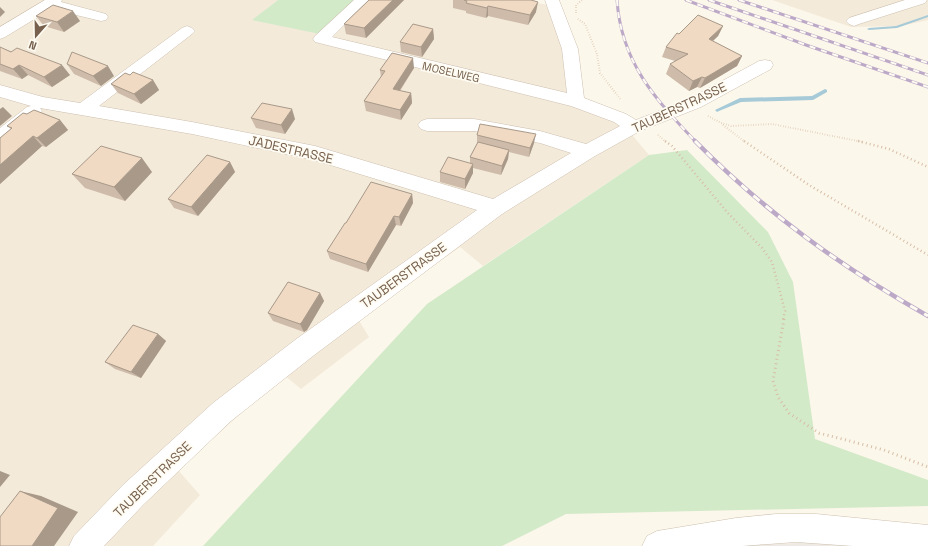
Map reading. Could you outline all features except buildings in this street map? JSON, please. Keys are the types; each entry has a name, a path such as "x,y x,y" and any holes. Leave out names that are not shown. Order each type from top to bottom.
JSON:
{"street":[{"name":"MOSELWEG","path":"362,0 321,39 576,102 639,125"},
{"path":"854,21 920,0"},
{"path":"548,1 570,49 576,102"},
{"path":"0,34 52,2 101,17"},
{"path":"83,110 187,30"},
{"name":"TAUBERSTRASSE","path":"84,546 133,495 222,412 304,348 495,208 588,151 639,125 689,105 765,65"},
{"name":"JADESTRASSE","path":"0,91 43,103 192,128 315,153 495,208"},
{"path":"0,138 43,103"},
{"path":"427,125 474,125 540,137 588,151"},
{"path":"657,546 712,535 763,530 815,528 928,540"}],"path":[{"path":"582,0 576,5 576,18 585,24 597,54 600,73 606,82 639,125 672,146 727,212 762,248 772,262 785,311 773,381 778,397 789,412 819,433 884,450 928,467"},
{"path":"689,105 721,123 766,157 809,185 928,255"},
{"path":"721,123 731,126 772,124 865,142 889,149 928,167"}],"shaded area":[{"path":"0,0 278,0 253,20 368,0 523,0 548,5 566,48 570,94 624,125 649,155 483,266 460,247 358,319 369,337 301,389 284,375 178,470 200,495 153,546 0,546"},
{"path":"772,0 928,0 928,20 901,26 851,27"},
{"path":"916,538 928,541 928,546 723,546"}],"green space":[{"path":"278,0 357,0 320,34 252,20"},
{"path":"687,150 768,232 793,282 815,439 928,480 928,506 566,514 502,546 203,546 427,304 649,155"}],"waterway":[{"path":"869,29 897,27 928,16"},
{"path":"717,110 740,100 813,98 825,91"}],"railway":[{"path":"617,0 625,42 633,61 654,95 696,142"},
{"path":"686,0 806,45 928,87"},
{"path":"709,0 928,75"},
{"path":"739,0 928,63"},
{"path":"696,142 749,192 805,237 864,278 928,316"}]}
